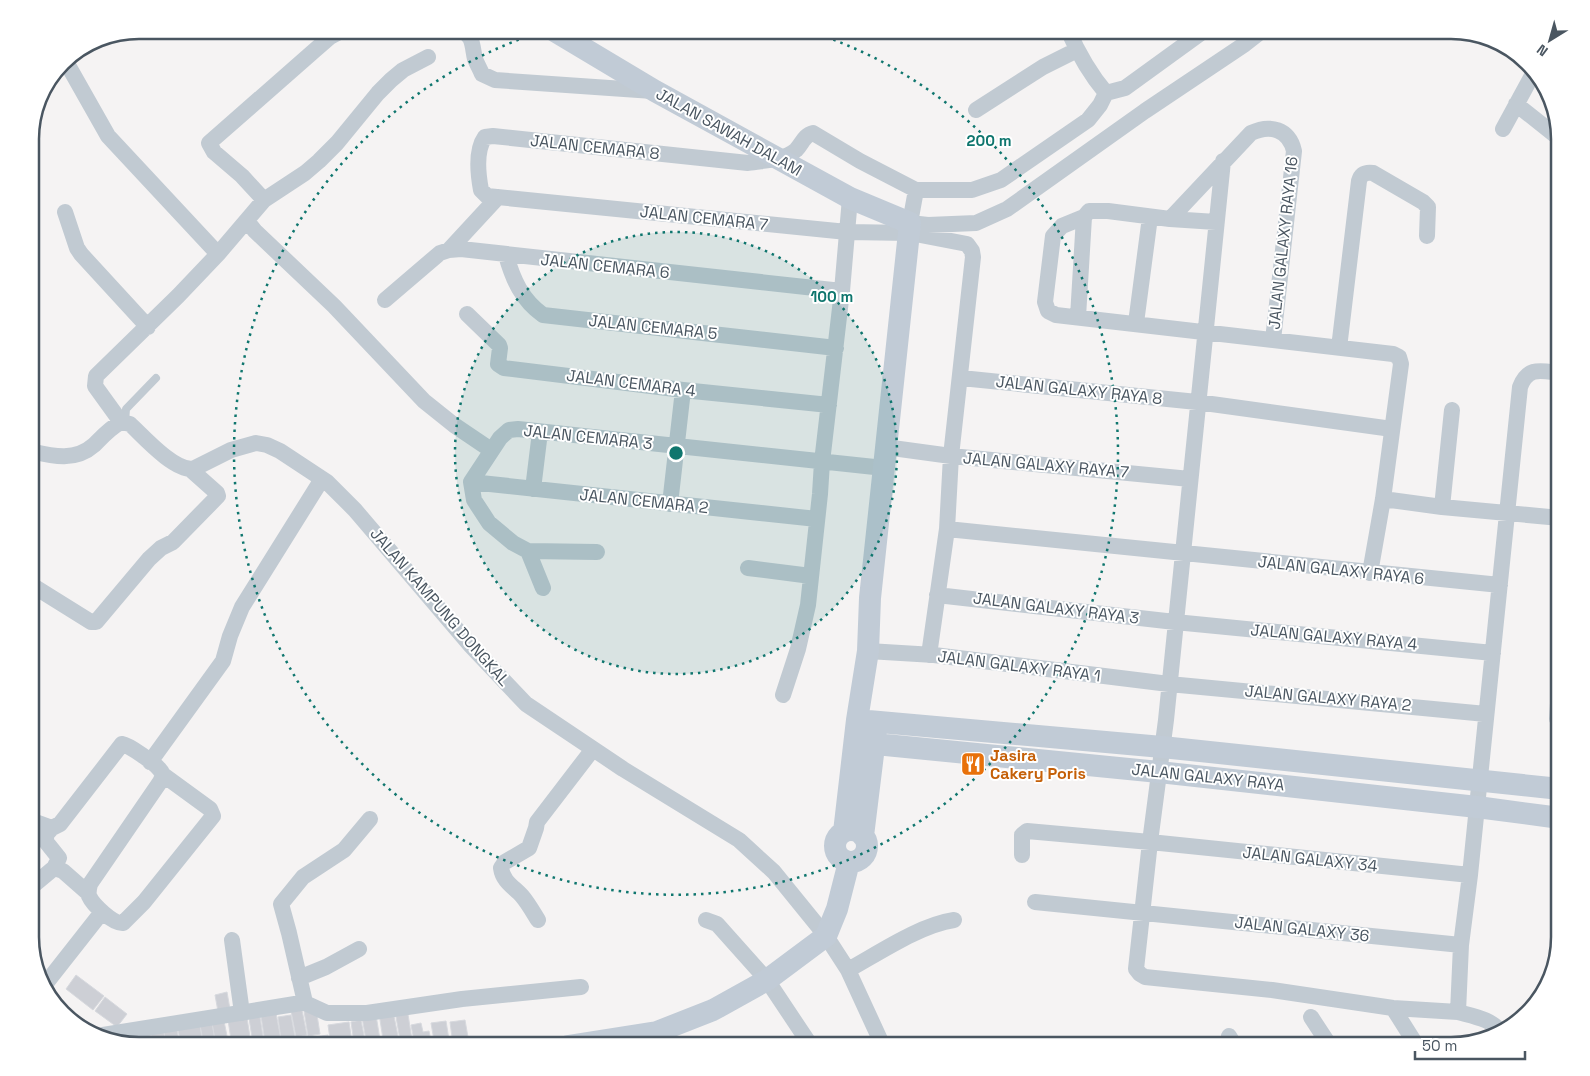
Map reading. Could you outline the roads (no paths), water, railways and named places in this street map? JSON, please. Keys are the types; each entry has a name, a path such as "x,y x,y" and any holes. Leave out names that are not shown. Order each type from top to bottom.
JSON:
{"street":[{"path":"264,200 242,176 214,152 209,143 328,39"},
{"path":"471,39 476,60 482,74 495,80 655,91"},
{"name":"JALAN SAWAH DALAM","path":"574,39 655,91 787,155 850,198 912,213"},
{"path":"1072,39 1093,77 1106,93"},
{"path":"912,213 1001,180 1088,120 1100,105 1106,93 1124,88 1192,39"},
{"path":"787,155 807,134 816,134 860,162 912,213 928,225 976,223 1007,209 1250,39"},
{"path":"976,110 1043,67 1077,50"},
{"path":"39,590 91,622 96,622 149,558 173,542 218,496 190,469 176,464 130,424 123,422 95,386 96,376 148,327 218,254 264,200 304,174 319,161 337,143 390,80 403,70 428,57"},
{"path":"69,67 108,136 218,254"},
{"path":"1503,129 1531,78"},
{"path":"1516,104 1550,131"},
{"name":"JALAN GALAXY RAYA 16","path":"1223,161 1251,133 1257,130 1273,129 1281,131 1292,142 1294,150 1272,340"},
{"name":"JALAN CEMARA 8","path":"498,197 487,196 481,190 479,151 484,138 488,136 748,163 787,155"},
{"path":"1170,219 1223,161"},
{"path":"1223,161 1176,622 1136,969 1145,977 1272,990 1392,1008 1458,1012 1489,1021 1496,1027"},
{"path":"1339,348 1358,181 1362,175 1372,172 1423,202 1428,207 1427,236"},
{"path":"385,300 440,253 449,250 498,197"},
{"name":"JALAN CEMARA 7","path":"498,197 847,232 912,213"},
{"path":"783,695 798,649 808,605 842,291 850,198"},
{"path":"1216,222 1150,217 1097,210 1089,211 1084,217 1062,226 1053,236 1045,302 1048,311 1056,315 1078,318 1392,354 1399,357 1400,364 1392,429 1370,573"},
{"path":"65,212 81,254 148,327"},
{"path":"912,213 967,244 972,251 973,257 951,456 946,530 929,655"},
{"path":"644,1037 713,1010 767,980 826,936 837,909 849,862 842,859 836,852 836,844 839,837 854,834 866,732 863,690 868,651 870,598 891,454 912,213"},
{"path":"1078,318 1084,217"},
{"path":"1136,324 1150,217"},
{"path":"247,221 255,231 334,306 424,401 454,425 491,450"},
{"name":"JALAN CEMARA 6","path":"449,250 480,251 842,291"},
{"name":"JALAN CEMARA 5","path":"506,255 520,292 528,303 543,315 836,348"},
{"name":"JALAN CEMARA 4","path":"467,314 499,345 498,364 504,368 683,390 829,405"},
{"path":"1458,1012 1461,945 1480,782 1520,387 1523,379 1533,371 1551,372"},
{"name":"JALAN GALAXY RAYA 8","path":"961,378 1197,402 1392,429"},
{"path":"670,504 683,390"},
{"path":"1442,506 1452,410"},
{"path":"39,452 67,457 78,456 91,448 110,429 123,422"},
{"name":"JALAN CEMARA 3","path":"470,482 500,438 509,430 518,429 822,462 891,454"},
{"path":"533,489 540,432"},
{"name":"JALAN KAMPUNG DONGKAL","path":"190,469 231,450 256,443 267,445 280,451 322,479 356,510 471,646 526,704 593,749 739,840 774,872 826,936 848,970 878,1037"},
{"name":"JALAN GALAXY RAYA 7","path":"891,454 951,456 1190,479"},
{"path":"150,762 223,661 230,636 242,607 322,479"},
{"path":"470,482 474,500 489,523 513,543 528,552 597,552"},
{"name":"JALAN CEMARA 2","path":"470,482 817,519"},
{"path":"1382,499 1551,517"},
{"name":"JALAN GALAXY RAYA 6","path":"946,530 1500,585"},
{"path":"528,552 543,588"},
{"path":"748,568 811,576"},
{"name":"JALAN GALAXY RAYA 3","path":"937,594 1176,622"},
{"name":"JALAN GALAXY RAYA 4","path":"1176,622 1493,652"},
{"name":"JALAN GALAXY RAYA 1","path":"868,651 929,655 1169,684"},
{"name":"JALAN GALAXY RAYA 2","path":"1169,684 1486,714"},
{"name":"JALAN GALAXY RAYA","path":"866,732 1162,747 1551,788"},
{"name":"JALAN GALAXY RAYA","path":"866,732 1159,772 1551,817"},
{"path":"39,880 54,868 59,858 46,843 45,836 71,812 120,746 124,744 128,745 161,770 162,774 210,809 213,816 132,916 120,924 102,912 88,893 63,871 54,868"},
{"path":"538,920 523,897 508,883 502,874 501,868 505,862 529,848 536,828 536,822 593,749"},
{"path":"88,893 90,884 160,782 162,774"},
{"path":"303,1002 304,998 281,904 302,877 344,850 370,819"},
{"path":"39,823 52,828"},
{"name":"JALAN GALAXY 34","path":"1022,855 1022,835 1027,831 1470,875"},
{"name":"JALAN GALAXY 36","path":"1035,902 1461,945"},
{"path":"48,980 102,912"},
{"path":"706,920 718,924 767,980 805,1037"},
{"path":"848,970 923,930 945,921 954,920"},
{"path":"232,940 242,1013"},
{"path":"299,978 326,967 358,949"},
{"path":"140,1037 242,1013 303,1002 327,1013 367,1013 462,998 581,987"},
{"path":"1392,1008 1411,1037"},
{"path":"1311,1017 1324,1037"}],"lane":[{"path":"123,422 126,409 156,378"}],"place":[{"name":"Jasira Cakery Poris","path":"973,764"}]}
